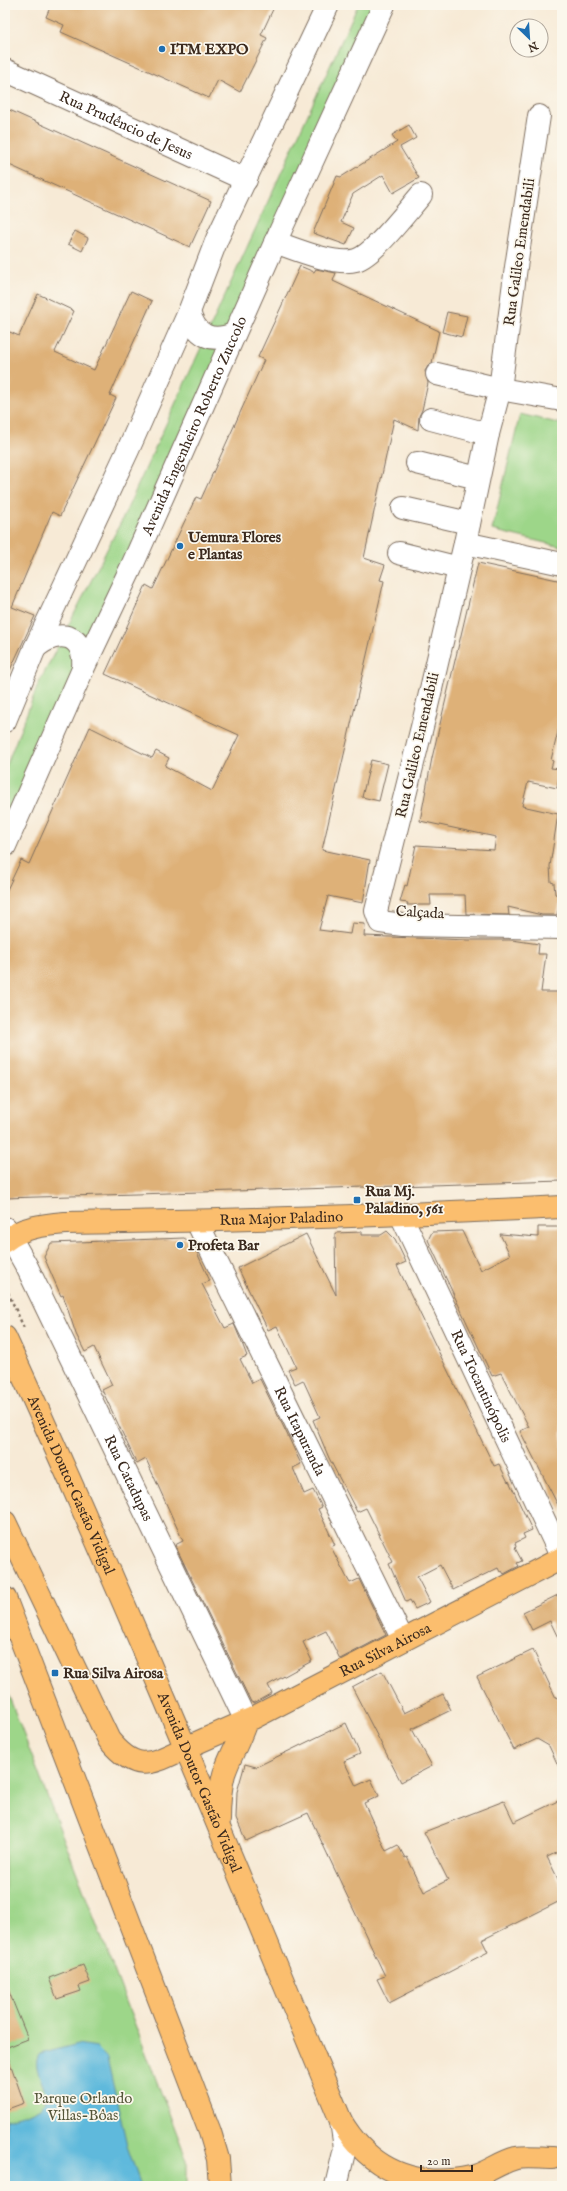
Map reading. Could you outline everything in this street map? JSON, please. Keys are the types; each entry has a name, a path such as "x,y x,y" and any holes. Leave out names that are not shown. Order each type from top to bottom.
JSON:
{"main road":[{"name":"Rua Major Paladino","path":"7,1235 30,1228 65,1223 197,1222 400,1215 562,1206"},
{"name":"Avenida Doutor Gastão Vidigal","path":"5,1337 66,1468 185,1748 219,1823 341,2121 363,2151 381,2166 398,2173 417,2178 437,2180 472,2177 516,2158 557,2156"},
{"name":"Rua Silva Airosa","path":"5,1522 109,1740 125,1756 143,1764 151,1763 246,1721 562,1558"},
{"path":"5,1598 200,2105 218,2159 220,2186"},
{"path":"219,1823 219,1798 225,1772 242,1735 246,1721"},
{"path":"489,2186 557,2156"}],"street":[{"path":"5,721 35,648 128,450 189,312 217,239 328,5"},
{"name":"Avenida Engenheiro Roberto Zuccolo","path":"5,846 83,669 131,568 275,242 384,5"},
{"name":"Rua Prudêncio de Jesus","path":"5,70 246,180"},
{"name":"Rua Galileo Emendabili","path":"539,116 516,267 500,389 488,434 467,533 406,794 376,911 380,922 403,925 562,928"},
{"path":"275,242 308,255 349,261 357,260 369,254 421,195"},
{"path":"189,312 192,324 200,333 211,338 223,338 234,334"},
{"path":"437,374 500,389 562,400"},
{"path":"431,419 488,434"},
{"path":"417,463 478,478"},
{"path":"404,508 467,533 562,564"},
{"path":"398,553 459,568"},
{"path":"35,648 45,639 57,635 69,638 79,645 82,651 84,657 83,669"},
{"name":"Rua Tocantinópolis","path":"400,1215 562,1558"},
{"name":"Rua Itapuranda","path":"197,1222 403,1640"},
{"name":"Rua Catadupas","path":"7,1235 246,1721"},
{"name":"Avenida Doutor Gastão Vidigal","path":"336,2186 345,2148 341,2121"}],"green space":[{"path":"358,5 377,5 5,826 5,769 38,685 122,520"},
{"path":"520,414 562,424 562,547 492,530"},
{"name":"Parque Orlando Villas-Bôas","path":"5,1686 187,2160 187,2186 5,2186"}],"water":[{"path":"78,2044 96,2047 107,2058 127,2146 141,2186 5,2186 5,2120 33,2111 41,2107 45,2102 46,2096 37,2067 37,2060 40,2054"}],"building":[{"name":"ITM EXPO","path":"51,5 275,5 261,35 267,38 240,92 218,80 209,98 61,32 64,25 46,17"},
{"path":"5,108 211,201 190,247 5,163"},
{"path":"409,125 416,138 400,147 419,178 393,193 383,175 353,194 341,222 354,228 346,245 313,233 337,176 341,177 397,142 392,135"},
{"path":"75,231 88,238 82,251 68,244"},
{"path":"300,266 314,272 316,269 336,273 333,281 439,331 432,363 425,371 428,383 422,410 419,416 418,430 394,419 364,558 385,565 380,580 384,581 322,850 370,860 363,903 328,896 319,930 350,934 352,923 365,924 364,936 512,940 539,944 538,954 546,954 541,992 562,992 562,1181 5,1198 5,894 21,860 29,864 90,727 152,758 156,751 169,758 165,766 212,791 239,735 105,674 146,585 153,589 196,497 201,499 264,360 258,357"},
{"path":"131,291 152,301 110,395 116,398 60,516 52,512 12,607 35,616 5,681 5,330 19,336 38,294 74,311 55,352 94,370"},
{"path":"447,312 467,316 462,337 442,332"},
{"path":"478,563 562,581 562,715 551,760 553,761 551,768 560,769 557,788 528,782 522,806 558,814 550,866 551,882 554,883 555,894 562,896 557,915 542,915 508,907 509,915 466,914 465,895 430,895 431,905 407,905 408,903 400,902 405,885 407,886 416,845 494,850 496,837 420,821 432,758"},
{"path":"371,760 388,764 379,801 362,797"},
{"path":"538,1227 562,1227 562,1513 520,1431 529,1427 501,1373 492,1376 428,1240 432,1232 462,1231 481,1270 510,1255 500,1234 538,1237"},
{"path":"387,1231 395,1239 406,1262 397,1266 494,1466 499,1464 508,1482 509,1481 532,1530 523,1534 525,1538 515,1543 515,1548 522,1561 517,1563 519,1566 504,1574 502,1571 500,1572 498,1568 453,1590 440,1565 417,1577 430,1602 415,1609 410,1600 406,1602 389,1564 393,1562 366,1508 357,1512 329,1458 313,1420 320,1417 303,1380 295,1384 288,1370 296,1367 277,1326 268,1330 238,1268 306,1234 336,1295 335,1233 362,1232 362,1235 381,1235"},
{"path":"184,1238 193,1244 210,1281 202,1284 225,1328 234,1324 247,1356 240,1359 252,1383 260,1379 287,1434 301,1464 293,1468 304,1494 313,1490 322,1507 318,1509 335,1545 331,1547 350,1583 359,1579 386,1635 340,1659 326,1631 303,1642 312,1661 268,1685 272,1693 254,1703 251,1702 175,1545 183,1541 146,1459 137,1464 102,1390 112,1385 94,1347 85,1352 76,1334 63,1295 61,1296 44,1257 51,1243"},
{"path":"562,1593 562,1646 550,1621 532,1630 523,1612"},
{"path":"533,1650 556,1698 562,1695 562,1774 549,1746 537,1739 514,1750 477,1677"},
{"path":"382,1671 404,1713 443,1694 451,1710 412,1729 432,1766 401,1782 352,1687"},
{"path":"346,1723 360,1754 344,1761 356,1786 371,1779 379,1796 364,1803 386,1851 398,1845 405,1858 407,1857 424,1892 448,1880 424,1832 504,1801 514,1822 562,1799 562,1850 547,1857 562,1887 562,1900 482,1940 488,1952 389,2003 377,1979 385,1976 308,1813 246,1841 236,1818 237,1792 245,1764 256,1767"},
{"path":"83,1965 90,1982 79,1986 81,1991 57,1999 49,1978"},
{"path":"5,1982 28,2039 5,2048"},
{"path":"7,2054 24,2103 5,2110 5,2055"}],"place":[{"name":"ITM EXPO","path":"162,49"},
{"name":"Uemura Flores e Plantas","path":"180,546"},
{"name":"Rua Mj. Paladino, 561","path":"357,1200"},
{"name":"Profeta Bar","path":"180,1245"},
{"name":"Rua Silva Airosa","path":"55,1673"}]}
